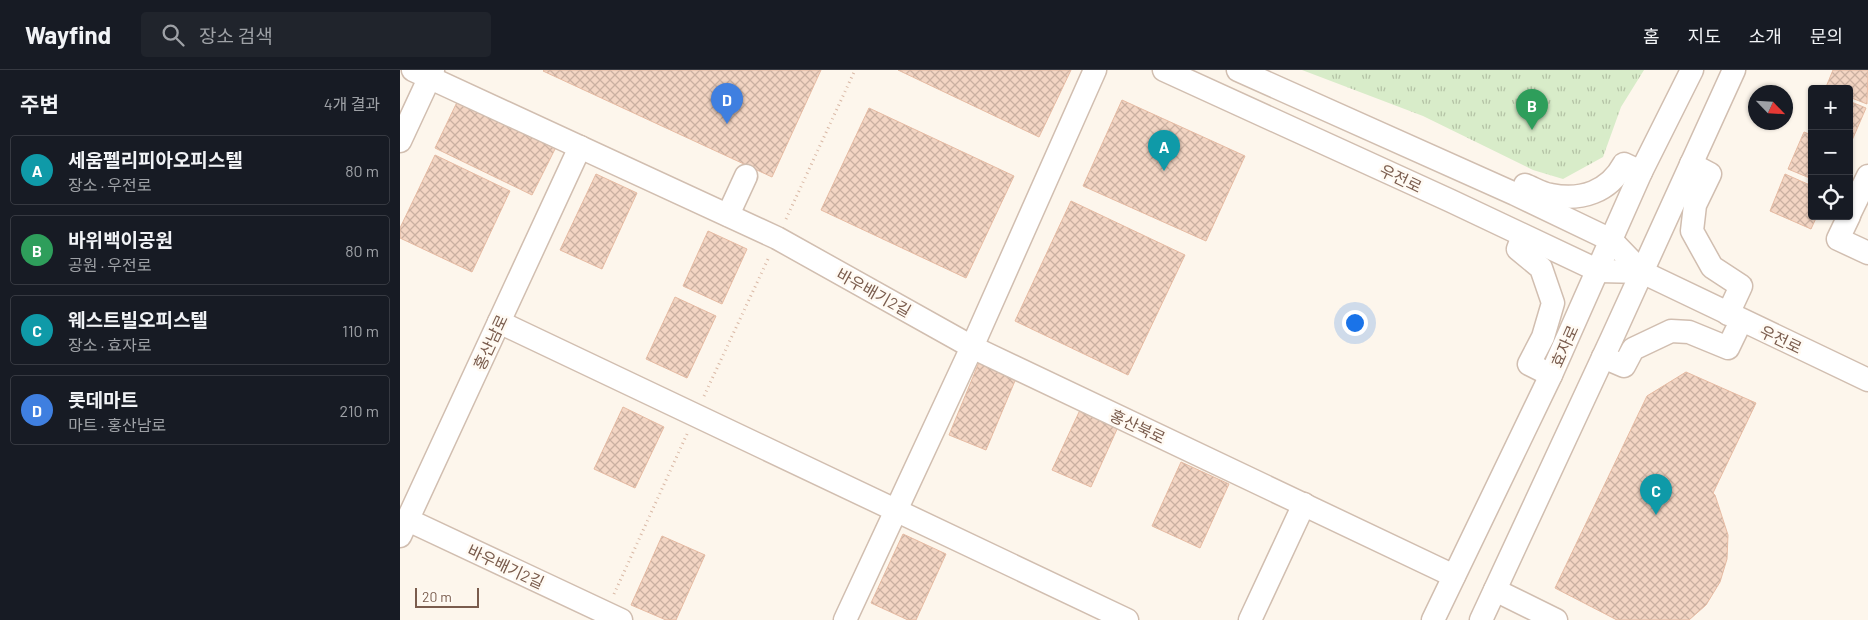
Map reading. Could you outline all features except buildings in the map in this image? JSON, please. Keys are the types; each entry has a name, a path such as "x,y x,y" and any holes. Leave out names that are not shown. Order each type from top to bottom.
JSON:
{"street":[{"path":"845,620 972,347 1095,70"},
{"name":"우전로","path":"1164,70 1599,271 1642,272"},
{"name":"우전로","path":"1238,70 1515,194 1611,240 1642,272 1868,380"},
{"name":"효자로","path":"1433,620 1551,375 1599,271 1641,172 1692,70"},
{"path":"1481,620 1734,70"},
{"path":"400,140 425,73 777,238"},
{"name":"홍산남로","path":"404,528 580,147"},
{"path":"1515,194 1522,183 1549,195 1580,197 1601,189 1618,175 1624,164 1641,172"},
{"path":"1603,356 1624,366 1633,348 1671,331 1689,332 1728,348 1741,286 1712,268 1692,231 1695,205 1710,174 1692,164"},
{"path":"728,215 746,176"},
{"path":"1853,208 1868,176"},
{"path":"1847,220 1838,239 1868,253"},
{"path":"1524,236 1518,249 1541,268 1553,303 1543,337 1529,364 1551,375"},
{"name":"바우배기2길","path":"777,238 972,347"},
{"path":"499,322 1127,620"},
{"name":"홍산북로","path":"972,347 1454,576"},
{"path":"1250,620 1304,504"},
{"name":"바우배기2길","path":"404,528 613,616"},
{"path":"1495,590 1556,620"}],"path":[{"path":"613,616 696,415 855,70"}],"green space":[{"path":"1302,70 1644,70 1621,107 1603,157 1563,179 1533,170 1423,116"}],"place":[{"name":"롯데마트","path":"727,124"},
{"name":"바위백이공원","path":"1532,130"},
{"name":"세움펠리피아오피스텔","path":"1164,171"},
{"name":"웨스트빌오피스텔","path":"1656,515"}]}
